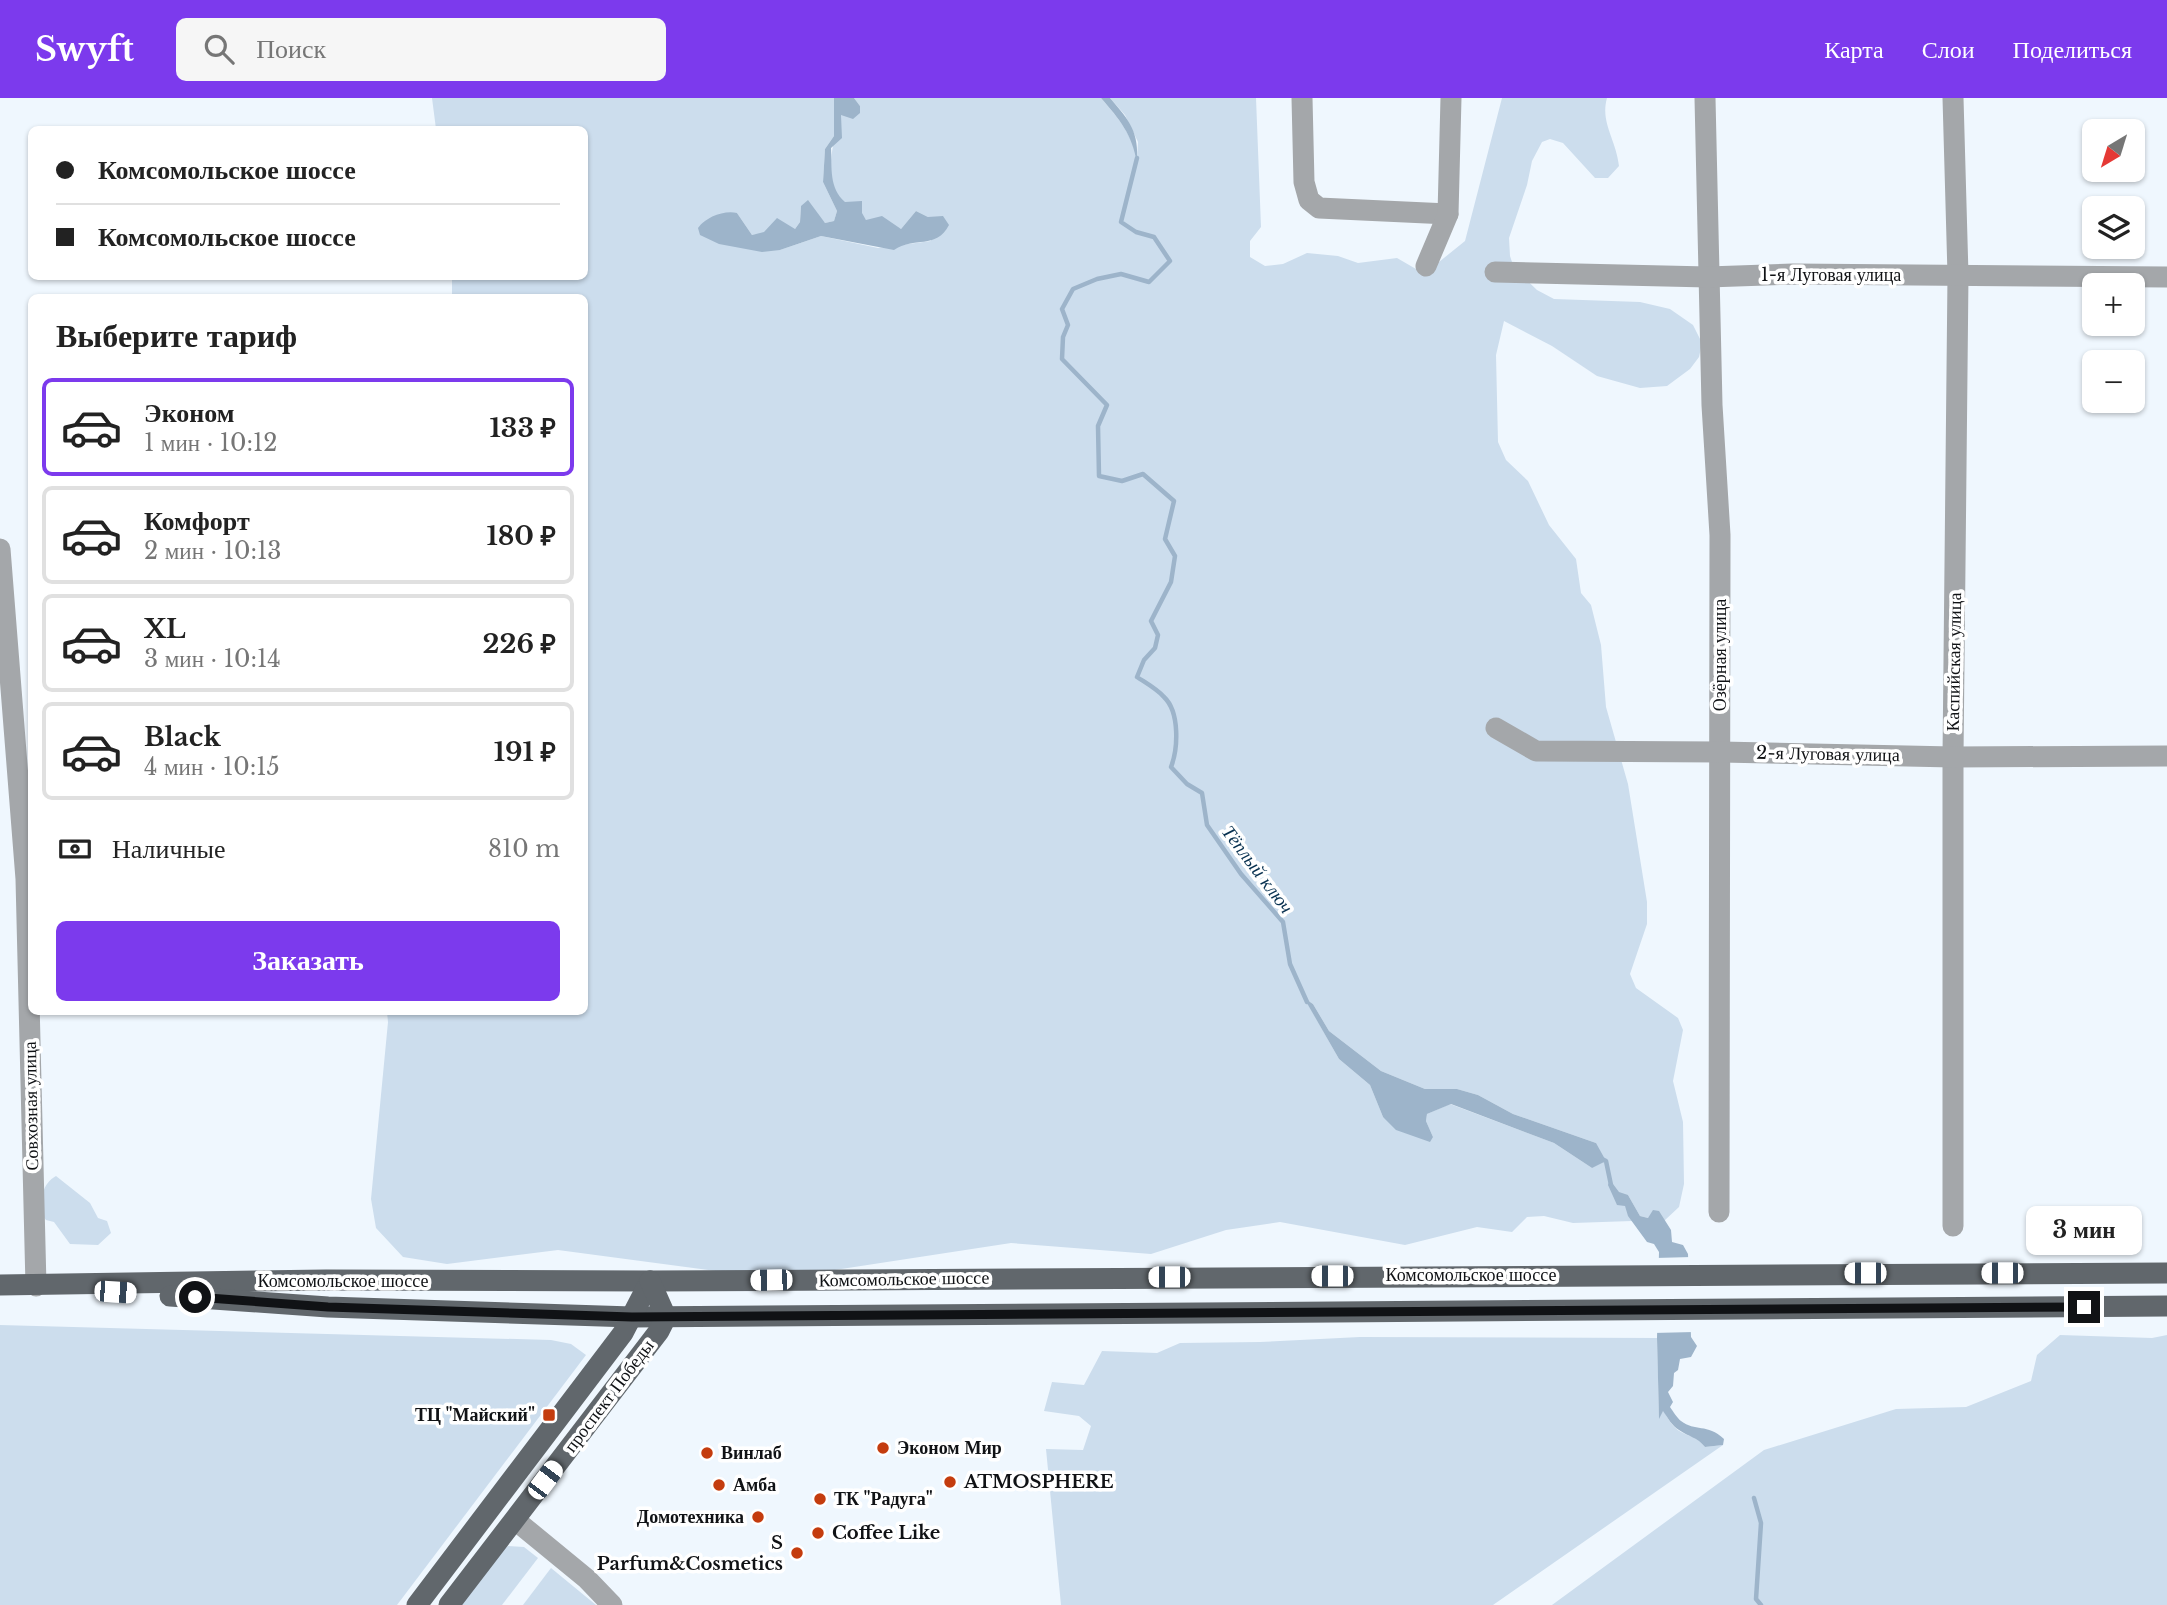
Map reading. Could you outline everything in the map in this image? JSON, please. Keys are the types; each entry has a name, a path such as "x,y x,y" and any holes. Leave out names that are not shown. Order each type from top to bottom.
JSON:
{"main road":[{"name":"Комсомольское шоссе","path":"36,1286 326,1280 650,1281 2167,1273"},
{"path":"326,1280 328,1307"},
{"path":"632,1317 650,1281"},
{"path":"650,1281 666,1317"},
{"name":"Комсомольское шоссе","path":"0,1285 328,1307 632,1317 2167,1307"},
{"name":"проспект Победы","path":"417,1605 574,1400 632,1317"},
{"name":"проспект Победы","path":"449,1605 659,1331 666,1317"},
{"path":"495,1504 515,1520"}],"street":[{"path":"1302,98 1304,182 1309,200 1319,208 1448,214"},
{"path":"1426,266 1448,214 1451,98"},
{"name":"Озёрная улица","path":"1705,98 1712,405 1720,535 1719,1212"},
{"name":"Каспийская улица","path":"1953,98 1958,275 1953,757 1953,1217"},
{"name":"1-я Луговая улица","path":"1495,272 1708,277 1793,274 2167,278"},
{"name":"Совхозная улица","path":"0,549 26,879 28,960"},
{"name":"2-я Луговая улица","path":"1496,728 1536,751 1721,751 1953,757 2167,756"},
{"name":"Совхозная улица","path":"29,1015 36,1286"},
{"path":"515,1520 587,1578 612,1605"}],"shaded area":[{"path":"432,98 834,98 834,136 825,149 823,182 837,211 834,221 825,223 801,206 800,222 795,229 752,235 737,213 703,222 780,250 821,236 878,248 931,241 928,217 916,211 901,229 866,220 837,195 831,177 833,144 841,115 860,106 854,98 1101,98 1128,133 1137,159 1138,142 1125,115 1110,98 1256,98 1261,227 1250,241 1250,257 1265,266 1283,264 1307,253 1338,256 1358,263 1397,258 1416,269 1439,262 1465,241 1502,98 1607,98 1607,123 1619,166 1608,178 1595,178 1563,143 1550,139 1542,142 1532,161 1509,238 1514,268 1537,290 1554,299 1640,302 1670,309 1693,325 1702,343 1699,357 1690,369 1667,386 1640,388 1597,376 1552,346 1504,321 1496,355 1498,442 1506,460 1528,481 1549,525 1576,559 1581,593 1591,605 1601,645 1606,707 1628,784 1647,902 1647,924 1630,974 1636,988 1678,1018 1683,1030 1673,1081 1683,1122 1684,1184 1679,1207 1664,1221 1659,1212 1648,1218 1640,1216 1628,1195 1625,1205 1632,1221 1573,1223 1544,1216 1527,1217 1512,1232 1477,1227 1405,1245 1280,1222 1226,1230 1151,1254 1011,1243 776,1279 558,1250 447,1264 403,1257 376,1228 371,1199 387,1015 588,1015 588,294 452,294 452,280 588,280 588,126 436,126","holes":["1305,999 1313,1004 1329,1031 1381,1071 1425,1089 1457,1089 1478,1095 1513,1114 1596,1143 1592,1168 1554,1143 1450,1104 1427,1114 1426,1121 1433,1137 1383,1117 1370,1085 1339,1059"]},
{"path":"834,98 854,98 860,106 860,113 853,119 841,115 842,138 831,148 832,177 840,196 845,202 862,201 862,213 866,220 882,216 901,229 916,211 928,217 943,216 949,225 944,233 931,240 894,250 821,236 780,250 762,252 719,244 700,235 698,228 701,224 727,213 737,213 752,235 764,232 777,218 795,229 800,222 801,206 808,200 825,223 834,221 837,211 823,182 825,149 834,136"},
{"path":"1101,98 1110,98 1132,128 1137,163 1124,128"},
{"path":"1304,998 1313,1004 1329,1031 1381,1071 1425,1089 1457,1089 1478,1095 1513,1114 1596,1143 1606,1161 1592,1168 1554,1143 1451,1104 1427,1114 1426,1121 1433,1137 1430,1142 1396,1130 1383,1117 1370,1085 1339,1059"},
{"path":"56,1176 90,1203 98,1218 107,1221 111,1233 98,1245 70,1244 54,1222 46,1220 40,1213 43,1192"},
{"path":"1610,1180 1619,1192 1628,1195 1640,1216 1648,1218 1653,1210 1659,1211 1671,1230 1672,1242 1683,1245 1688,1254 1691,1337 1697,1346 1691,1357 1680,1359 1678,1370 1674,1373 1673,1386 1668,1392 1673,1402 1670,1407 1686,1424 1718,1434 1724,1439 1723,1445 1705,1447 1670,1422 1663,1411 1659,1419 1659,1252 1654,1244 1647,1242 1628,1216 1625,1206 1617,1205 1608,1185"},
{"path":"0,1325 551,1340 571,1344 586,1355 397,1605 0,1605"},
{"path":"2060,1335 2152,1338 2167,1335 2167,1605 1552,1605 1764,1450 1896,1409 1966,1407 2031,1381 2037,1355"},
{"path":"1360,1337 1657,1338 1659,1417 1663,1410 1675,1428 1705,1447 1723,1445 1493,1605 1061,1605 1046,1449 1083,1450 1091,1426 1079,1416 1044,1411 1052,1382 1084,1385 1102,1351 1157,1353 1180,1343"},
{"path":"508,1546 524,1547 538,1558 502,1605 456,1605 493,1557"},
{"path":"551,1568 596,1605 523,1605"}],"pier":[{"path":"1692,1257 1694,1332 1653,1333 1655,1258"}],"waterway":[{"name":"Тёплый ключ","path":"1137,158 1121,222 1136,232 1154,237 1170,261 1149,282 1121,274 1097,279 1073,289 1062,309 1068,325 1063,337 1062,359 1107,405 1098,426 1099,476 1122,481 1143,474 1174,501 1165,539 1175,556 1171,582 1151,621 1158,635 1155,648 1144,660 1137,677 1158,691 1169,704 1176,731 1171,767 1187,784 1202,793 1207,825 1241,874 1283,922 1290,964 1307,1002"},
{"name":"Тёплый ключ","path":"1602,1159 1606,1161 1611,1185"},
{"name":"Тёплый ключ","path":"1754,1498 1761,1523 1756,1599 1761,1605"}],"place":[{"name":"ТЦ \"Майский\"","path":"549,1415"},
{"name":"Эконом Мир","path":"883,1448"},
{"name":"Винлаб","path":"707,1453"},
{"name":"ATMOSPHERE","path":"950,1482"},
{"name":"Амба","path":"719,1485"},
{"name":"ТК \"Радуга\"","path":"820,1499"},
{"name":"Домотехника","path":"758,1517"},
{"name":"Coffee Like","path":"818,1533"},
{"name":"S Parfum&Cosmetics","path":"797,1553"}],"route":[{"path":"195,1297 328,1307 632,1317 2084,1307"}]}
